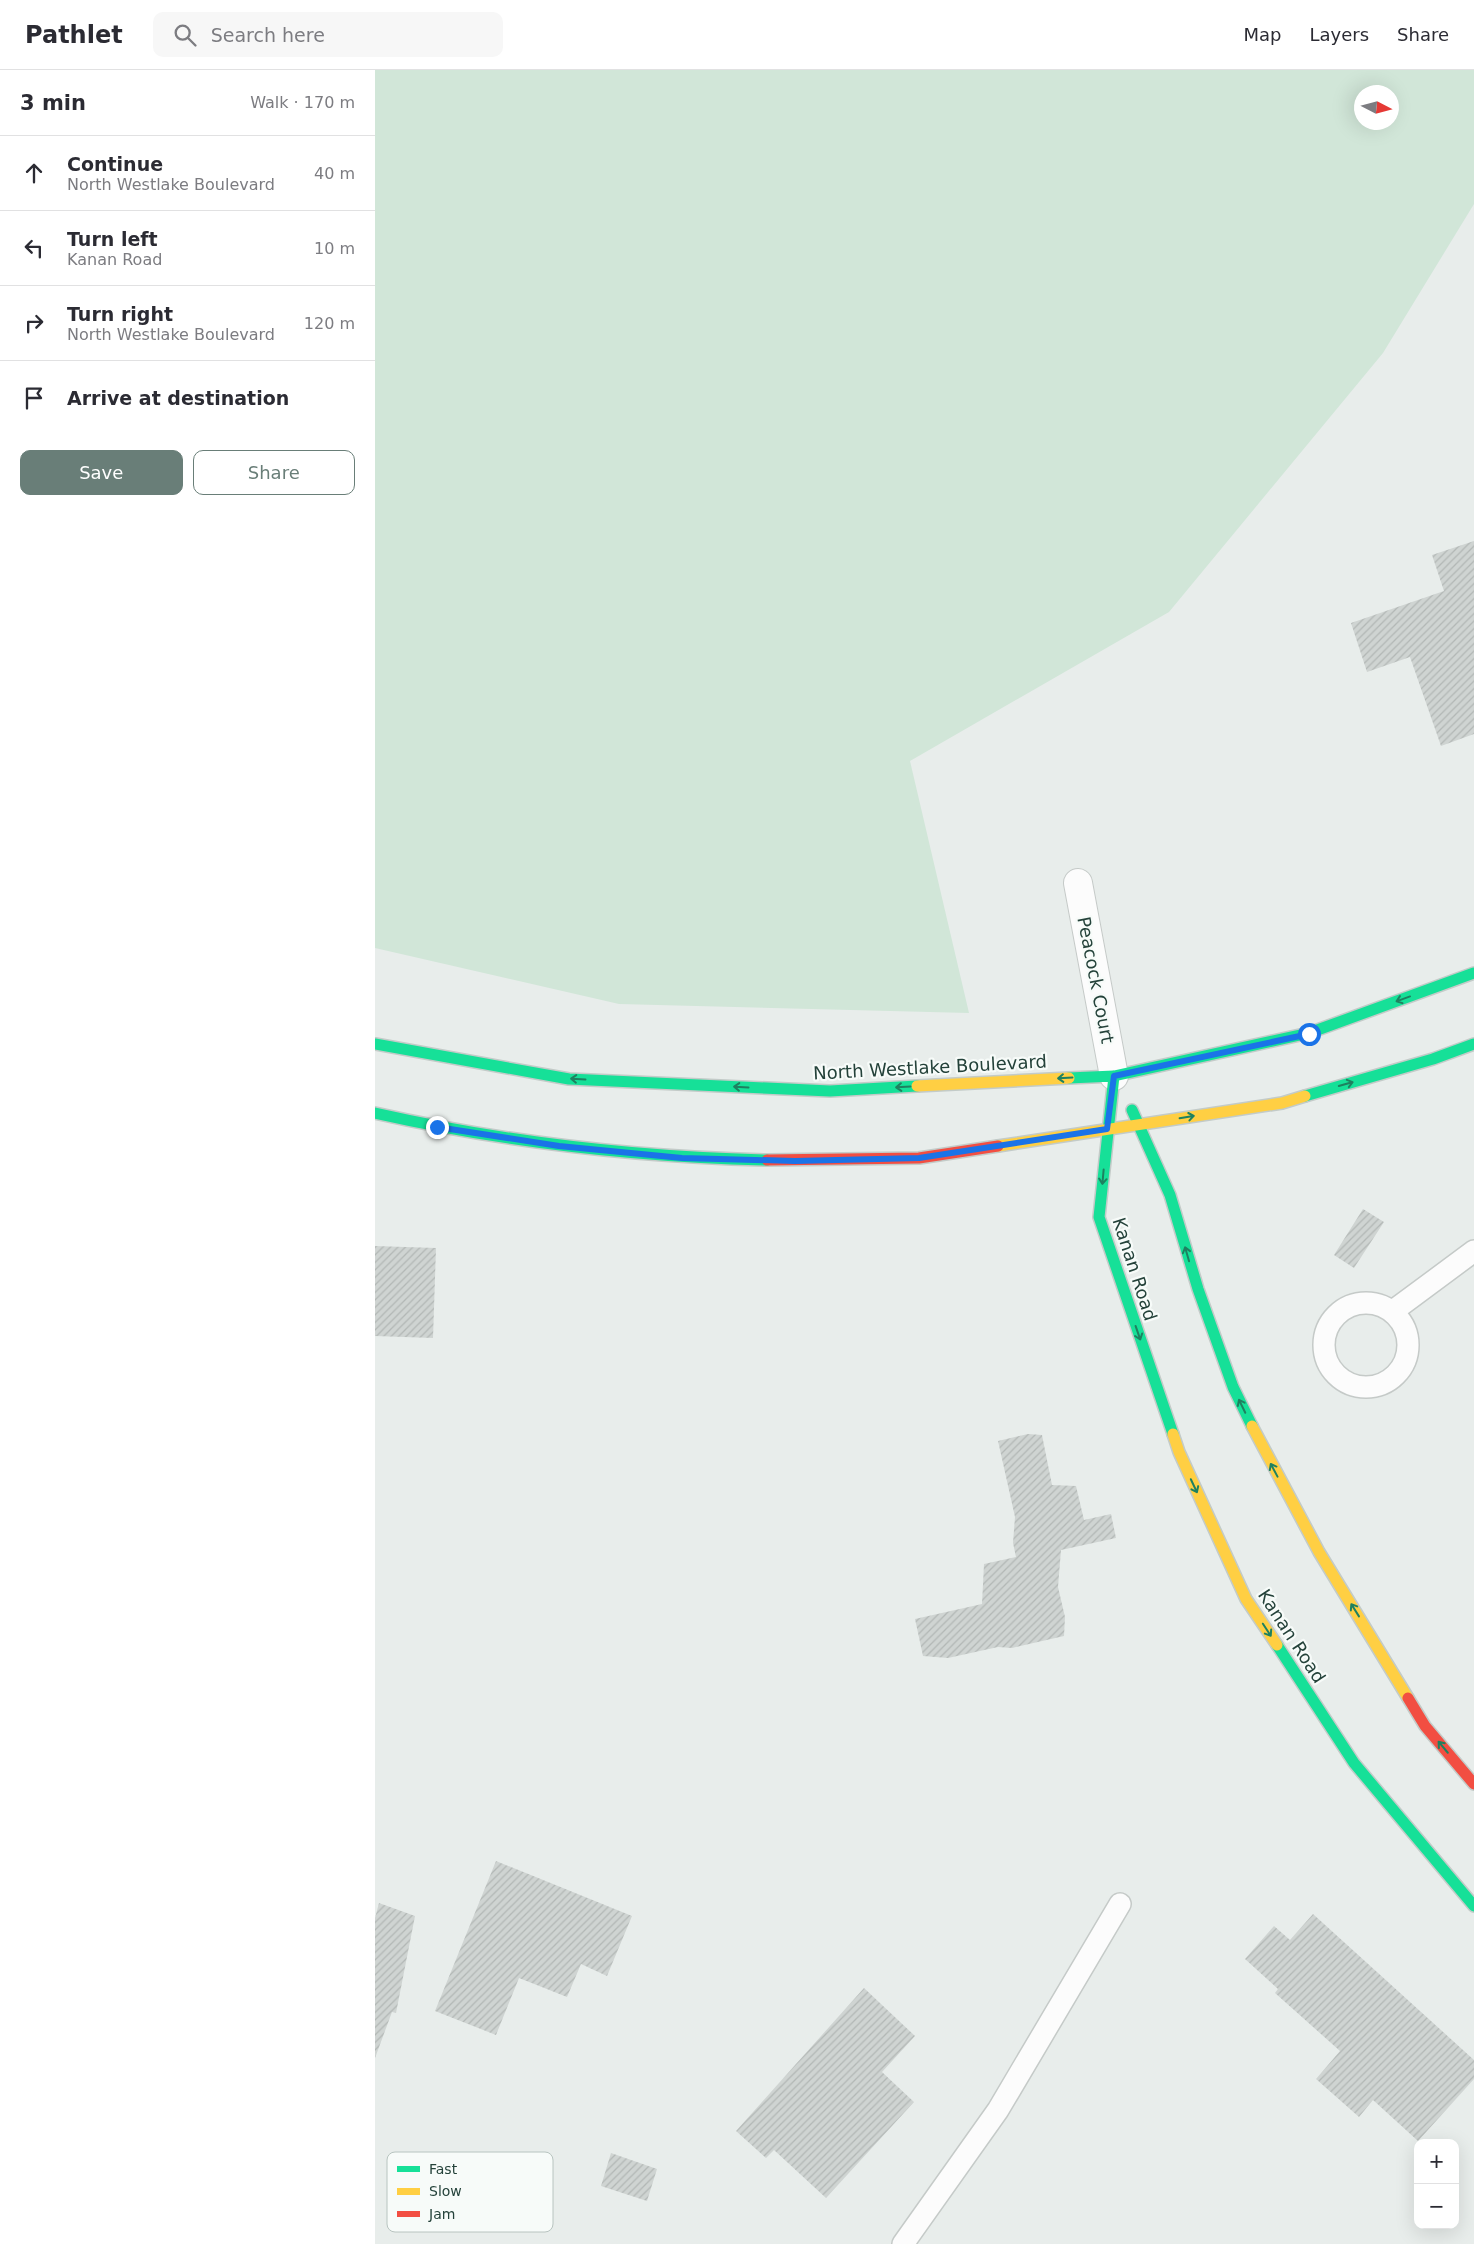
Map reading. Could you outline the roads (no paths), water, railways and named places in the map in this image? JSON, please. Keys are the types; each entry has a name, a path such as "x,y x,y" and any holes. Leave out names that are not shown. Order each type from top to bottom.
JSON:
{"main road":[{"name":"North Westlake Boulevard","path":"375,1044 569,1079 820,1091 1121,1089 1309,1034 1474,973"},
{"path":"375,1113 437,1127 559,1146 682,1158 795,1161 919,1158 1282,1103 1433,1059 1474,1044"},
{"path":"1121,1089 1170,1195 1198,1289 1233,1387 1263,1450 1319,1552 1425,1726 1474,1784"},
{"name":"Kanan Road","path":"1121,1089 1107,1129 1099,1217 1179,1452 1246,1599 1354,1763 1474,1906"}],"street":[{"name":"Peacock Court","path":"1078,884 1121,1089"}],"lane":[{"path":"1393,1311 1474,1251"},
{"path":"1366,1302 1381,1304 1393,1311 1402,1321 1408,1334 1409,1347 1406,1360 1399,1372 1389,1381 1378,1386 1364,1387 1351,1384 1339,1378 1330,1366 1325,1352 1324,1338 1329,1324 1338,1312 1351,1304 1366,1302"},
{"path":"903,2244 998,2110 1120,1904"}]}
